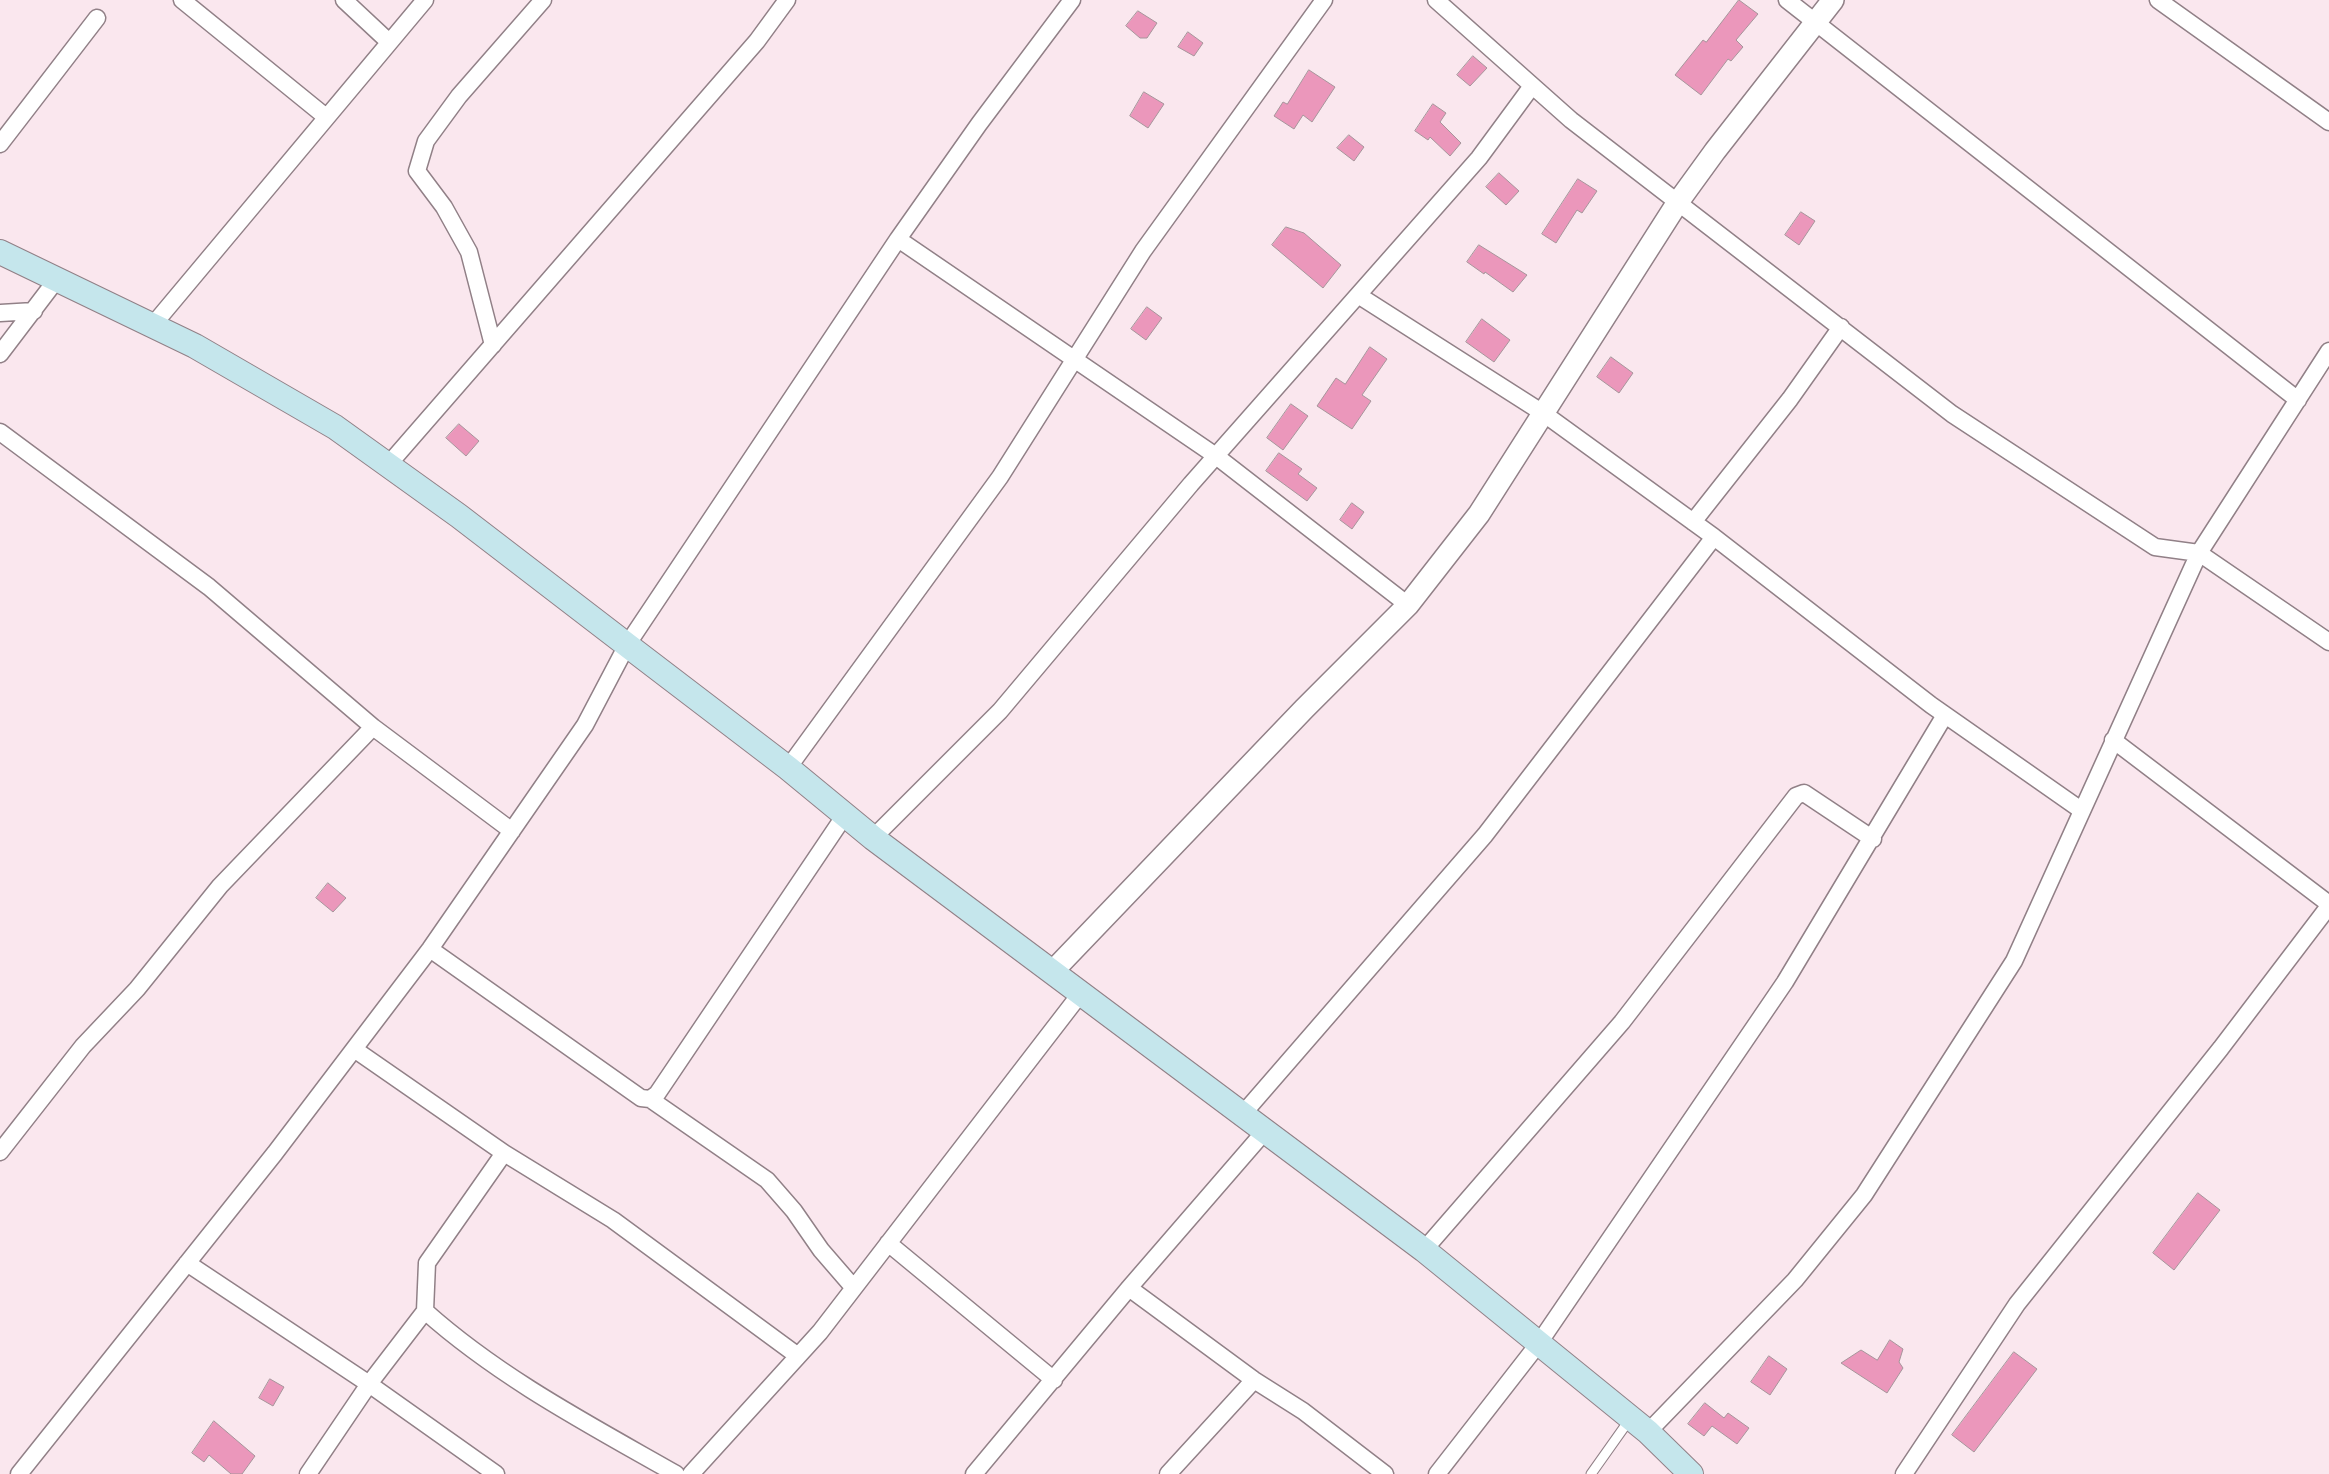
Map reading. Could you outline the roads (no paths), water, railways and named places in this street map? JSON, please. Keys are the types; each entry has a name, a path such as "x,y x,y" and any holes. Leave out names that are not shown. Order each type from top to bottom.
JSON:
{"main road":[{"path":"0,252 195,346 335,427 388,465 627,644 788,768 873,838 1424,1250 1640,1425 1691,1474"}],"street":[{"path":"182,0 326,117"},
{"path":"344,0 389,42"},
{"path":"153,325 425,0"},
{"path":"492,344 469,252 444,207 417,171 426,141 459,96 543,0"},
{"path":"388,465 757,41 787,0"},
{"path":"19,1474 275,1153 430,949 585,725 627,644 898,240 979,124 1072,0"},
{"path":"788,768 1000,477 1144,250 1324,0"},
{"path":"1436,0 1571,120 1952,414 2154,547 2200,553 2329,642"},
{"path":"1787,0 2298,400"},
{"path":"1053,971 1304,710 1408,605 1480,514 1678,202 1715,151 1833,0"},
{"path":"2158,0 2329,122"},
{"path":"0,144 97,18"},
{"path":"873,838 1000,711 1216,456 1479,158 1532,86"},
{"path":"898,240 1216,456 1408,605"},
{"path":"0,354 57,279"},
{"path":"1358,295 1543,413 1714,537 1946,716 2081,810"},
{"path":"0,313 34,311"},
{"path":"1694,522 1790,398 1841,327"},
{"path":"1640,1425 1795,1280 1864,1195 2014,960 2200,553 2329,351"},
{"path":"0,432 209,587 373,727 512,831"},
{"path":"1242,1115 1485,835 1714,537"},
{"path":"1437,1474 1539,1344 1785,982 1946,716"},
{"path":"0,1152 83,1046 137,989 220,886 373,727"},
{"path":"1904,1474 2018,1304 2221,1048 2329,905 2113,740"},
{"path":"1424,1250 1622,1022 1796,796 1804,793 1872,839"},
{"path":"650,1099 658,1094 845,815"},
{"path":"430,949 641,1098 650,1099 767,1180 794,1211 821,1250 853,1287"},
{"path":"691,1474 741,1416 820,1332 1081,993"},
{"path":"354,1049 504,1153 613,1220 798,1356"},
{"path":"974,1474 1129,1288 1265,1131"},
{"path":"308,1474 369,1384 425,1311 427,1263 504,1153"},
{"path":"888,1243 1054,1380"},
{"path":"187,1263 369,1384 496,1474"},
{"path":"1129,1288 1254,1380 1303,1411 1385,1474"},
{"path":"425,1311 491,1364 578,1418 676,1474"},
{"path":"1168,1474 1254,1380"}],"lane":[{"path":"1591,1474 1640,1425"}]}
